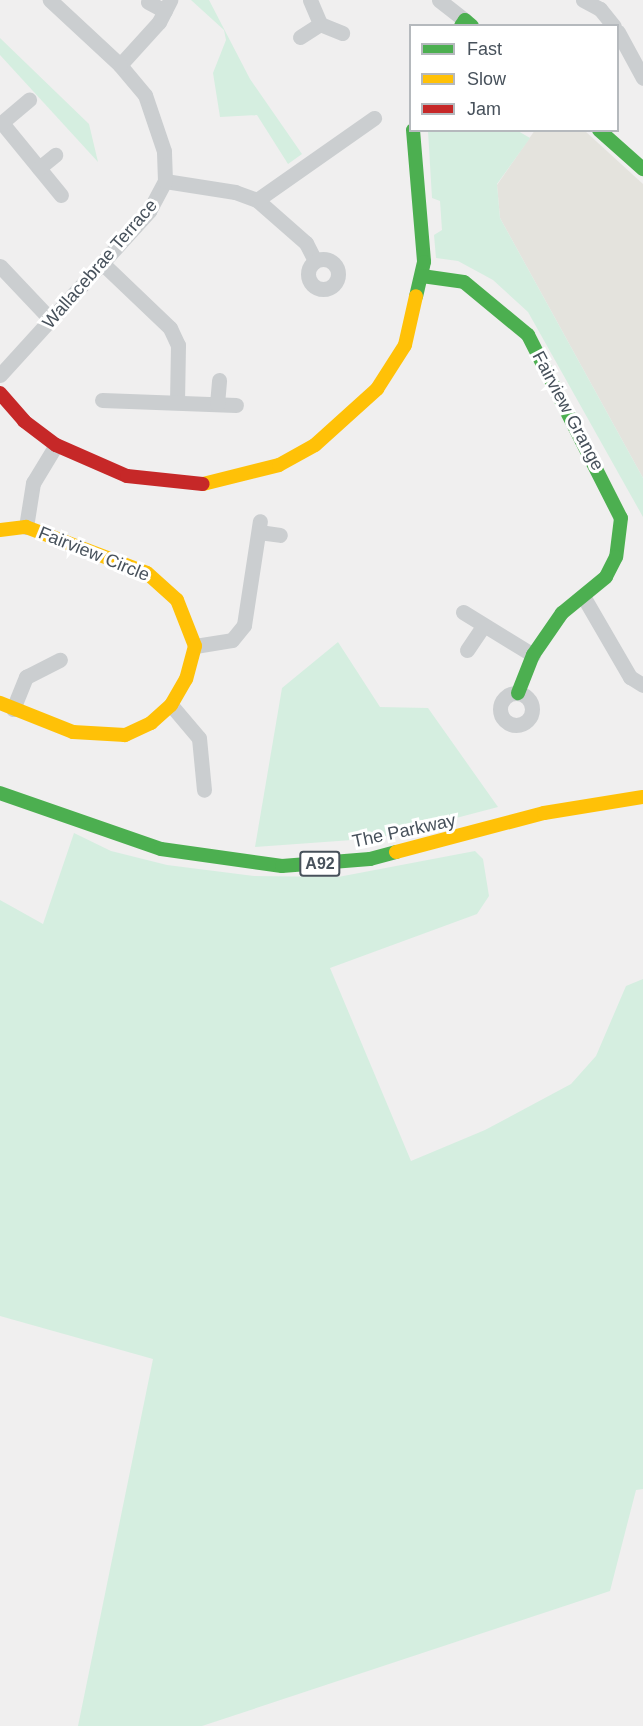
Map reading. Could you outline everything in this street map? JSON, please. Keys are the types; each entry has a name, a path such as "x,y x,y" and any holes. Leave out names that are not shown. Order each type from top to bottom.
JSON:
{"street":[{"name":"Wallacebrae Terrace","path":"0,375 149,211 165,181 157,125 145,95 120,65 50,0"},
{"path":"310,0 320,24 342,33"},
{"path":"439,0 466,24"},
{"path":"583,0 600,9 612,24"},
{"path":"148,3 168,5"},
{"path":"120,65 168,5"},
{"path":"300,36 320,24"},
{"path":"619,34 643,78"},
{"path":"29,100 1,123 61,195"},
{"path":"257,200 374,118"},
{"path":"0,393 24,421 56,445 127,476 173,483 226,482 279,465 339,428 377,389 405,345 422,276 413,132"},
{"path":"601,132 642,165"},
{"path":"39,168 55,155"},
{"path":"165,181 235,192 257,200 306,243 315,261"},
{"path":"102,263 170,328 178,345 177,402"},
{"path":"0,266 51,320"},
{"name":"Fairview Grange","path":"422,276 464,282 528,335 613,497 622,531 616,557 606,577 562,613 533,655 518,693"},
{"path":"217,404 219,380"},
{"path":"102,400 236,405"},
{"name":"Fairview Circle","path":"26,526 33,483 56,445"},
{"name":"Fairview Circle","path":"0,530 26,526 147,573 177,600 195,646"},
{"path":"60,660 26,677 7,706 73,732 98,736 125,735 152,723 171,705 186,679 195,646 232,640 244,625 260,526 280,535"},
{"path":"583,596 630,677 643,685"},
{"path":"463,612 533,655"},
{"path":"467,650 483,626"},
{"path":"171,705 200,738 204,790"},
{"name":"The Parkway","path":"0,793 160,849 282,866 369,859 544,813 643,797"}],"shaded area":[{"path":"534,132 586,132 643,184 643,478 500,218 497,185"}],"green space":[{"path":"191,0 209,0 250,79 302,154 288,164 257,115 220,117 213,73 226,40 224,30"},
{"path":"0,38 89,124 98,162 0,55"},
{"path":"428,132 520,132 530,138 497,184 500,218 643,478 643,517 528,312 493,280 458,261 436,258 434,235 442,230 440,201 432,198"},
{"path":"338,642 380,707 428,708 498,807 380,838 255,847 282,688"},
{"path":"74,833 111,851 167,865 254,876 338,877 475,851 483,859 489,896 477,914 330,968 411,1161 485,1130 571,1084 596,1056 626,986 643,979 643,1489 636,1490 610,1591 202,1726 78,1726 153,1359 0,1316 0,900 43,924"}],"traffic: fast":[{"path":"462,24 465,20 470,24"},
{"path":"413,132 424,262 416,296"},
{"path":"601,132 643,169"},
{"path":"422,276 464,282 528,335 621,518 616,557 606,577 562,613 533,655 518,693"},
{"path":"0,793 161,849 282,866 370,859 396,852"}],"traffic: slow":[{"path":"203,484 279,465 315,445 377,389 405,345 416,296"},
{"path":"0,530 26,527 147,573 177,600 195,646 186,679 171,705 151,723 125,735 73,732 0,703"},
{"path":"396,852 544,813 643,797"}],"traffic: jam":[{"path":"0,393 24,421 56,445 127,476 203,484"}]}
